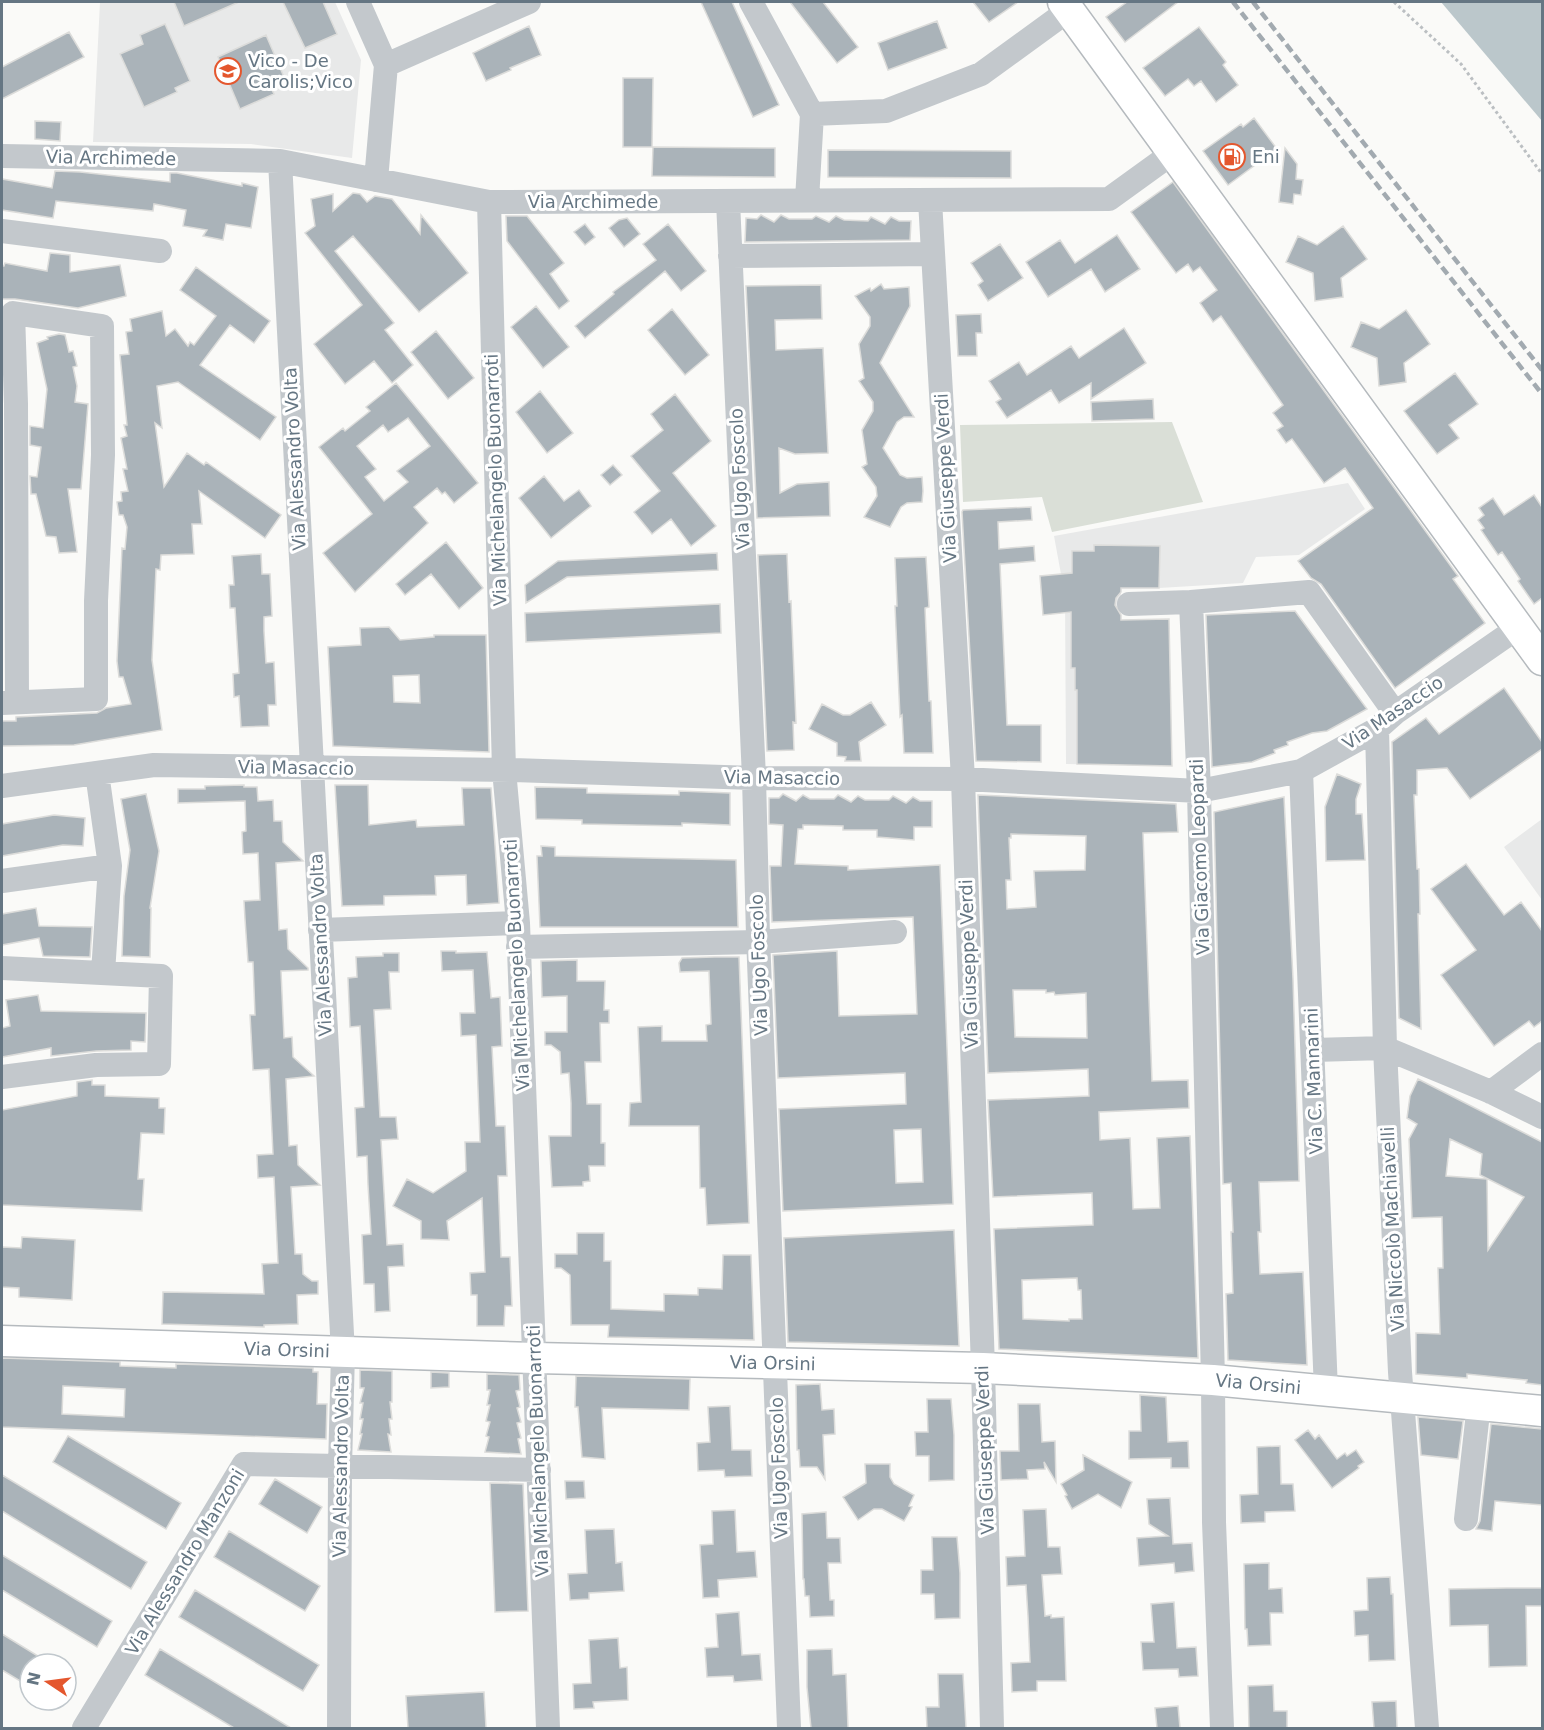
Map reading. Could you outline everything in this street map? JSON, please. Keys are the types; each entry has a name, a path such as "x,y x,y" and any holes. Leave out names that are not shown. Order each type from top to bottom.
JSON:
{"main road":[{"path":"1066,6 1542,660"},
{"name":"Via Orsini","path":"2,1341 343,1353 983,1368 1213,1380 1542,1411"}],"street":[{"path":"358,2 386,65 376,180"},
{"path":"386,65 529,2"},
{"path":"751,2 812,114 807,200"},
{"path":"812,114 886,111 981,74 1066,6"},
{"name":"Via Archimede","path":"2,156 280,161 489,202 1109,199 1174,152"},
{"name":"Via Alessandro Volta","path":"280,161 343,1353 339,1728"},
{"name":"Via Giuseppe Verdi","path":"930,200 963,779 983,1368 992,1728"},
{"name":"Via Ugo Foscolo","path":"728,201 754,778 758,942 789,1728"},
{"name":"Via Michelangelo Buonarroti","path":"489,202 504,770 518,923 548,1728"},
{"path":"2,231 160,251"},
{"path":"730,256 933,254"},
{"path":"12,313 102,326 103,455 96,601 96,699 9,702 9,404 12,313"},
{"path":"1129,604 1191,602 1309,592 1386,721"},
{"name":"Via Giacomo Leopardi","path":"1191,602 1199,790 1213,1380 1214,1522 1222,1728"},
{"name":"Via Masaccio","path":"2,786 154,765 504,770 754,778 963,779 1199,790 1301,771 1386,721 1519,627"},
{"name":"Via Niccolò Machiavelli","path":"1386,721 1384,1048 1401,1396 1427,1728"},
{"name":"Via C. Mannarini","path":"1301,771 1326,1391"},
{"path":"97,772 110,867 104,973"},
{"path":"2,881 110,867"},
{"path":"320,930 518,923"},
{"path":"518,947 758,942 896,932"},
{"path":"2,968 161,976 159,1064 96,1065 2,1077"},
{"path":"1313,1050 1384,1048 1491,1092 1542,1116"},
{"path":"1491,1092 1542,1054"},
{"path":"1466,1519 1479,1404"},
{"name":"Via Alessandro Manzoni","path":"84,1728 244,1464 539,1470"}],"path":[{"path":"1394,2 1461,64 1542,174"}],"shaded area":[{"name":"Vico - De Carolis;Vico","path":"100,2 335,2 361,60 352,158 251,144 93,142"},
{"path":"1441,2 1542,2 1542,121"},
{"path":"1172,422 1203,502 1052,532 1042,497 963,502 960,425"},
{"path":"1348,483 1365,509 1299,555 1256,557 1243,583 1121,588 1120,648 1126,765 1066,764 1065,596 1054,536"},
{"path":"1542,819 1542,900 1504,847"}],"building":[{"path":"174,2 239,2 184,26"},
{"path":"283,2 323,2 337,34 305,48"},
{"path":"701,2 732,2 779,105 753,117"},
{"path":"790,2 823,2 858,47 837,63"},
{"path":"973,2 1018,2 989,22"},
{"path":"1127,2 1178,2 1125,42 1106,17"},
{"path":"937,21 947,48 888,70 878,43"},
{"path":"165,24 190,81 175,88 177,92 144,107 120,54 143,44 140,35"},
{"path":"529,26 541,55 486,81 473,53"},
{"path":"1199,27 1226,62 1223,65 1238,85 1216,102 1201,81 1194,86 1188,79 1165,96 1143,68"},
{"path":"69,32 84,57 2,99 2,67"},
{"path":"266,35 287,84 272,90 274,94 240,109 218,57"},
{"path":"623,78 653,78 652,147 623,147"},
{"path":"1254,118 1277,149 1228,185 1203,151 1241,124 1243,127"},
{"path":"35,121 61,122 60,141 35,139"},
{"path":"653,147 775,148 775,177 652,176"},
{"path":"1285,148 1297,164 1296,179 1303,180 1301,195 1294,194 1293,204 1279,202"},
{"path":"828,150 1011,151 1011,178 828,177"},
{"path":"55,171 170,182 170,173 177,173 258,187 251,228 226,224 223,240 203,236 207,230 183,226 186,210 154,204 153,211 56,201 53,218 2,210 2,179 52,188"},
{"path":"1173,182 1458,576 1453,579 1485,623 1395,688 1321,584 1311,578 1298,561 1373,508 1345,468 1324,483 1292,439 1286,443 1277,430 1283,426 1273,413 1283,405 1221,316 1213,322 1200,303 1217,290 1200,267 1193,272 1188,264 1176,273 1131,212"},
{"path":"353,193 360,194 367,202 375,196 392,199 420,234 421,215 468,273 419,312 353,236 335,251 394,323 385,330 413,365 392,383 374,361 345,384 314,344 362,305 305,233 315,226 311,199 333,194 333,211"},
{"path":"761,215 774,222 781,215 789,219 812,219 816,216 829,222 836,216 844,220 868,221 871,217 885,224 891,217 899,221 911,221 910,240 745,242 746,218 757,219"},
{"path":"506,216 527,216 564,263 550,274 569,301 559,309 507,241"},
{"path":"627,218 640,234 624,247 609,228 619,220"},
{"path":"585,224 595,237 585,245 574,232"},
{"path":"668,224 706,271 681,291 665,271 585,338 575,326 614,294 613,292 656,260 643,244"},
{"path":"1343,226 1367,259 1341,278 1343,297 1315,301 1313,273 1286,262 1298,236 1317,245"},
{"path":"1117,235 1140,269 1105,292 1091,269 1048,297 1026,262 1060,240 1075,263"},
{"path":"1000,244 1023,278 988,301 978,285 983,281 971,263"},
{"path":"50,253 70,255 70,272 120,265 126,296 78,308 2,299 2,266 5,263 47,271"},
{"path":"196,267 270,321 254,343 230,325 200,365 276,417 260,440 178,382 157,386 162,428 155,423 164,487 187,453 204,465 206,462 281,515 265,538 199,491 202,524 192,524 194,554 161,555 160,570 156,569 152,660 162,730 74,745 2,746 2,721 16,721 16,717 97,713 106,708 131,704 123,677 119,677 117,661 122,548 125,549 127,527 123,515 119,515 117,502 122,501 121,492 128,491 123,469 127,469 121,438 127,436 124,425 127,425 120,355 129,354 126,332 132,331 130,319 162,311 166,336 175,329 188,346 190,342 194,345 216,316 180,290"},
{"path":"881,284 884,289 909,287 910,306 880,363 914,417 904,417 897,422 883,448 900,475 907,478 922,477 923,491 922,502 907,503 901,507 890,527 864,517 877,496 876,487 862,467 867,464 862,430 873,411 873,402 859,381 864,378 859,344 870,326 870,317 855,296 870,288 871,291"},
{"path":"821,285 822,319 775,320 776,350 823,348 828,453 795,454 779,448 780,493 797,484 829,482 830,516 757,518 746,286"},
{"path":"536,306 569,347 543,368 511,327"},
{"path":"672,309 709,355 685,375 648,330"},
{"path":"1406,310 1430,344 1404,363 1406,382 1379,386 1377,358 1351,347 1361,322 1379,329"},
{"path":"981,314 982,333 976,333 977,356 958,356 956,315"},
{"path":"1124,328 1146,363 1091,399 1091,383 1059,403 1051,390 1007,418 996,402 1001,399 989,381 1019,362 1027,375 1071,346 1079,358"},
{"path":"436,331 474,378 448,399 411,352"},
{"path":"59,334 65,335 69,352 73,351 77,366 73,367 77,386 75,402 88,404 81,489 68,489 77,552 59,553 56,537 46,536 36,494 31,494 30,476 37,477 41,447 30,445 30,426 43,428 47,389 37,343"},
{"path":"1455,373 1478,404 1449,425 1459,438 1437,454 1404,411"},
{"path":"396,383 478,483 454,503 445,492 442,494 437,488 414,507 428,523 355,592 323,553 372,514 319,447 343,428 345,431 370,411 366,407","holes":["408,418 430,446 397,471 408,482 384,501 365,477 376,469 357,446 383,425 388,432"]},
{"path":"540,391 573,433 547,453 516,412"},
{"path":"675,394 711,441 673,473 716,526 691,546 671,519 652,534 634,512 660,491 631,456 663,430 651,414"},
{"path":"1153,399 1154,419 1092,421 1091,402"},
{"path":"613,465 622,475 610,485 601,475"},
{"path":"544,476 564,501 579,490 591,506 551,538 519,498"},
{"path":"1534,495 1542,507 1542,598 1534,604 1502,552 1498,555 1481,530 1484,528 1478,520 1484,515 1479,508 1493,498 1504,515"},
{"path":"1031,507 1032,520 998,522 999,549 1034,546 1035,561 1000,564 1007,725 1041,725 1041,762 976,761 962,512 963,510"},
{"path":"446,542 483,588 459,609 431,574 405,595 396,584"},
{"path":"1094,545 1160,546 1159,588 1121,588 1115,605 1121,615 1121,620 1169,619 1172,766 1077,764 1077,690 1075,690 1075,668 1071,668 1071,612 1043,615 1040,576 1072,573 1072,551 1094,551"},
{"path":"717,553 718,570 567,577 526,603 525,585 558,561"},
{"path":"261,554 262,574 270,574 272,616 264,617 264,631 266,663 274,662 276,705 268,705 269,726 241,727 239,696 234,697 233,674 239,673 235,608 230,608 229,585 234,585 232,556"},
{"path":"787,554 796,723 793,722 794,750 767,751 758,555"},
{"path":"926,557 929,607 925,608 933,753 904,753 902,715 900,717 895,558"},
{"path":"720,604 721,633 526,642 525,613"},
{"path":"1295,611 1367,709 1327,731 1312,733 1287,742 1288,745 1274,750 1275,753 1252,762 1212,767 1206,615"},
{"path":"389,627 400,640 434,637 434,635 486,635 489,752 333,746 328,647 361,645 360,628","holes":["419,675 420,703 394,702 393,676"]},
{"path":"1504,688 1542,742 1542,749 1470,799 1447,768 1417,770 1417,795 1414,795 1417,869 1419,869 1421,1029 1399,1018 1392,742 1426,718 1439,734"},
{"path":"871,702 886,725 859,742 861,761 845,761 846,757 837,756 837,743 809,729 822,704 843,715 850,715"},
{"path":"1337,774 1361,784 1356,799 1356,814 1362,814 1365,860 1326,861 1325,807"},
{"path":"244,785 244,787 257,787 258,801 273,800 274,821 282,821 283,842 303,861 276,863 279,930 287,929 288,949 308,968 308,970 281,971 284,1038 292,1037 293,1057 314,1076 286,1079 289,1146 297,1145 298,1165 320,1185 291,1187 295,1254 302,1254 303,1274 312,1281 318,1281 318,1294 297,1295 298,1324 264,1325 264,1327 162,1324 163,1292 264,1294 262,1264 278,1263 274,1177 258,1178 257,1155 273,1154 269,1069 253,1070 250,1015 255,1015 253,962 248,962 244,901 260,900 258,853 243,854 242,832 246,831 245,801 178,803 178,789"},
{"path":"335,785 368,785 369,825 416,820 417,827 464,825 462,788 491,788 499,903 467,905 466,875 435,876 436,895 384,896 384,905 342,906"},
{"path":"535,787 587,788 587,793 679,795 679,791 730,793 730,825 582,824 582,820 536,819"},
{"path":"146,794 159,851 150,908 150,957 122,956 124,896 130,850 121,799"},
{"path":"783,794 796,801 803,795 810,799 834,799 838,795 851,802 858,796 865,800 889,800 893,796 906,803 913,797 920,801 932,801 932,827 914,827 914,840 877,837 877,830 843,830 843,826 803,825 803,829 798,829 795,864 848,866 848,870 940,865 953,1204 783,1211 779,1109 906,1104 905,1073 778,1078 773,955 837,951 839,1016 917,1014 913,917 772,922 770,866 781,866 783,825 769,824 769,798 779,798","holes":["921,1129 923,1182 896,1183 894,1130"]},
{"path":"978,795 1176,804 1178,832 1143,833 1152,1081 1188,1080 1189,1108 1099,1112 1100,1140 1130,1138 1133,1209 1160,1208 1157,1138 1190,1136 1198,1358 999,1349 994,1229 1093,1225 1092,1193 993,1197 988,1100 1089,1096 1088,1069 988,1073","holes":["1011,834 1086,836 1085,870 1034,871 1036,907 1007,909 1006,880 1011,880 1009,838","1013,990 1046,990 1046,993 1054,992 1055,995 1086,993 1087,1038 1015,1037","1077,1278 1078,1290 1081,1290 1082,1319 1069,1319 1069,1321 1023,1319 1022,1280"]},
{"path":"1284,797 1293,979 1299,1181 1259,1182 1261,1232 1258,1232 1260,1274 1303,1272 1307,1365 1228,1360 1226,1294 1233,1293 1231,1232 1233,1232 1231,1183 1223,1184 1214,812"},
{"path":"54,815 85,818 83,846 63,845 2,856 2,824"},
{"path":"541,846 555,847 555,856 736,860 738,927 540,927 537,856 542,856"},
{"path":"1466,864 1504,915 1521,902 1542,931 1542,1021 1534,1027 1529,1021 1494,1046 1441,975 1476,950 1431,889"},
{"path":"36,908 39,926 92,927 90,957 43,956 39,938 2,945 2,914"},
{"path":"441,951 487,952 491,998 500,997 502,1046 492,1047 496,1126 505,1126 507,1176 498,1176 501,1257 510,1257 512,1306 505,1306 504,1326 477,1326 477,1295 471,1295 470,1273 485,1272 482,1198 447,1221 449,1240 421,1239 421,1221 393,1206 407,1179 433,1193 466,1171 465,1142 480,1142 476,1035 461,1036 460,1013 475,1013 473,970 442,971"},
{"path":"383,953 399,953 399,972 389,972 391,1009 374,1010 380,1117 396,1117 398,1139 381,1140 387,1245 403,1244 404,1266 388,1267 390,1311 375,1312 374,1284 364,1284 362,1235 371,1234 367,1156 357,1157 355,1108 364,1107 362,1065 360,1026 350,1027 348,978 357,977 356,957 383,956"},
{"path":"739,957 749,1223 707,1225 705,1188 700,1188 699,1126 629,1126 630,1103 641,1102 638,1027 662,1026 662,1041 707,1041 706,1025 711,1024 709,971 680,972 679,963 682,958"},
{"path":"577,960 577,981 605,981 604,1010 609,1010 609,1023 600,1023 601,1062 585,1062 587,1104 601,1104 601,1143 605,1143 605,1166 589,1166 590,1181 583,1182 583,1186 552,1187 549,1136 571,1136 571,1103 569,1073 561,1074 560,1052 551,1045 545,1045 545,1032 567,1032 567,996 542,997 541,961"},
{"path":"38,995 41,1011 146,1013 145,1042 131,1041 131,1050 51,1056 51,1048 2,1057 2,1028 10,1026 6,1000"},
{"path":"1418,1079 1542,1142 1542,1385 1526,1383 1527,1380 1467,1374 1467,1378 1416,1374 1416,1333 1440,1334 1438,1268 1443,1268 1442,1217 1412,1218 1409,1139 1417,1124 1407,1118 1410,1096","holes":["1450,1139 1482,1154 1480,1175 1524,1197 1488,1250 1487,1179 1446,1176"]},
{"path":"92,1080 92,1085 105,1085 105,1096 159,1098 159,1108 165,1108 164,1134 141,1133 138,1179 144,1179 142,1211 2,1205 2,1110 77,1096 77,1082"},
{"path":"954,1230 959,1346 788,1342 784,1238"},
{"path":"577,1233 604,1233 604,1261 611,1261 611,1309 664,1311 664,1294 698,1295 698,1288 722,1289 723,1255 751,1255 754,1340 608,1337 609,1325 571,1325 570,1275 561,1268 555,1268 555,1254 577,1254"},
{"path":"22,1237 75,1240 72,1300 19,1297 19,1288 2,1287 2,1247 21,1248"},
{"path":"2,1358 120,1362 120,1366 176,1368 176,1364 313,1368 313,1372 318,1372 317,1404 327,1404 326,1439 2,1427","holes":["63,1386 125,1389 124,1417 62,1414"]},
{"path":"360,1370 392,1371 392,1402 390,1402 392,1419 389,1419 391,1435 388,1434 391,1452 358,1450 363,1419 360,1419 363,1403 360,1403 364,1388 360,1388"},
{"path":"431,1372 449,1373 449,1387 431,1388"},
{"path":"487,1374 519,1375 520,1390 516,1391 520,1407 517,1408 521,1422 517,1423 521,1438 518,1439 521,1454 485,1452 490,1422 486,1421 490,1405 487,1405 490,1390 487,1390"},
{"path":"576,1376 690,1379 689,1410 602,1408 605,1459 582,1457 578,1407 575,1407"},
{"path":"820,1384 822,1410 834,1409 835,1434 823,1435 825,1479 817,1467 800,1467 799,1450 797,1450 796,1385"},
{"path":"1140,1395 1166,1397 1168,1442 1188,1441 1189,1468 1171,1468 1171,1458 1129,1459 1129,1431 1141,1431"},
{"path":"927,1399 951,1399 954,1480 929,1481 929,1456 916,1456 915,1432 928,1432"},
{"path":"1018,1404 1040,1404 1042,1442 1055,1441 1056,1482 1044,1462 1045,1469 1027,1470 1028,1479 1001,1480 1000,1451 1019,1451"},
{"path":"730,1406 732,1450 751,1450 752,1476 725,1477 724,1470 698,1471 697,1443 710,1442 708,1407"},
{"path":"1418,1417 1463,1421 1458,1459 1421,1455"},
{"path":"1491,1424 1542,1429 1542,1505 1495,1501 1492,1531 1476,1529 1480,1521"},
{"path":"1308,1430 1315,1439 1319,1435 1337,1459 1345,1453 1347,1456 1356,1450 1364,1462 1332,1488 1295,1440"},
{"path":"68,1436 181,1503 166,1529 53,1462"},
{"path":"1280,1446 1281,1484 1293,1484 1295,1511 1265,1512 1265,1522 1241,1523 1240,1495 1258,1494 1257,1447"},
{"path":"1083,1455 1132,1482 1121,1508 1098,1494 1072,1509 1061,1484 1084,1470"},
{"path":"865,1464 890,1464 890,1477 894,1484 914,1495 909,1506 912,1507 904,1521 882,1509 874,1509 858,1520 843,1497 866,1483"},
{"path":"2,1475 147,1562 131,1589 2,1511"},
{"path":"275,1479 322,1507 307,1533 259,1504"},
{"path":"565,1481 584,1481 585,1498 566,1499"},
{"path":"490,1483 523,1484 528,1611 495,1612"},
{"path":"1170,1498 1173,1544 1192,1543 1194,1571 1175,1573 1174,1563 1139,1566 1137,1538 1168,1536 1149,1524 1147,1499"},
{"path":"1046,1509 1048,1547 1060,1547 1062,1574 1042,1575 1045,1616 1064,1617 1066,1681 1037,1681 1037,1691 1012,1692 1011,1663 1030,1662 1028,1616 1026,1585 1007,1586 1006,1557 1025,1556 1023,1510"},
{"path":"735,1510 737,1552 755,1551 757,1577 718,1580 719,1597 703,1598 700,1545 713,1544 712,1511"},
{"path":"826,1512 827,1538 840,1538 841,1563 828,1563 830,1600 834,1600 834,1616 810,1617 809,1596 805,1596 803,1579 802,1514"},
{"path":"614,1529 616,1563 622,1562 624,1591 589,1593 589,1599 570,1600 568,1574 587,1573 585,1530"},
{"path":"229,1531 320,1586 305,1611 214,1557"},
{"path":"932,1537 957,1537 960,1618 935,1619 934,1594 921,1594 921,1570 933,1570"},
{"path":"2,1555 112,1621 97,1647 2,1590"},
{"path":"1269,1563 1269,1589 1282,1588 1283,1613 1270,1613 1271,1645 1248,1646 1247,1629 1245,1629 1244,1564"},
{"path":"1390,1577 1391,1594 1393,1594 1395,1660 1369,1661 1368,1635 1355,1636 1354,1611 1368,1610 1367,1578"},
{"path":"1542,1588 1542,1606 1526,1606 1527,1666 1489,1667 1488,1625 1450,1626 1449,1589"},
{"path":"195,1590 319,1665 303,1691 179,1617"},
{"path":"1174,1602 1177,1648 1196,1647 1198,1676 1179,1677 1178,1669 1143,1670 1141,1642 1154,1642 1151,1604"},
{"path":"739,1612 742,1655 760,1654 762,1680 734,1682 733,1676 707,1677 705,1648 718,1647 716,1614"},
{"path":"2,1634 31,1652 18,1652 18,1680 2,1670"},
{"path":"618,1638 620,1668 627,1667 628,1700 593,1702 594,1708 574,1709 573,1684 591,1683 589,1640"},
{"path":"160,1649 291,1728 234,1728 145,1675"},
{"path":"832,1649 833,1675 846,1674 848,1728 811,1728 807,1687 807,1650"},
{"path":"938,1674 963,1674 966,1728 927,1728 926,1707 939,1707"},
{"path":"1273,1685 1274,1711 1287,1711 1287,1728 1249,1728 1248,1686"},
{"path":"484,1692 486,1728 408,1728 406,1696"},
{"path":"1396,1701 1397,1728 1374,1728 1372,1702"},
{"path":"1178,1706 1180,1728 1157,1728 1155,1708"}],"railway":[{"path":"1233,2 1542,394"},
{"path":"1253,2 1542,370"}],"place":[{"name":"Vico - De Carolis;Vico","path":"228,71"},
{"name":"Eni","path":"1232,157"}]}
